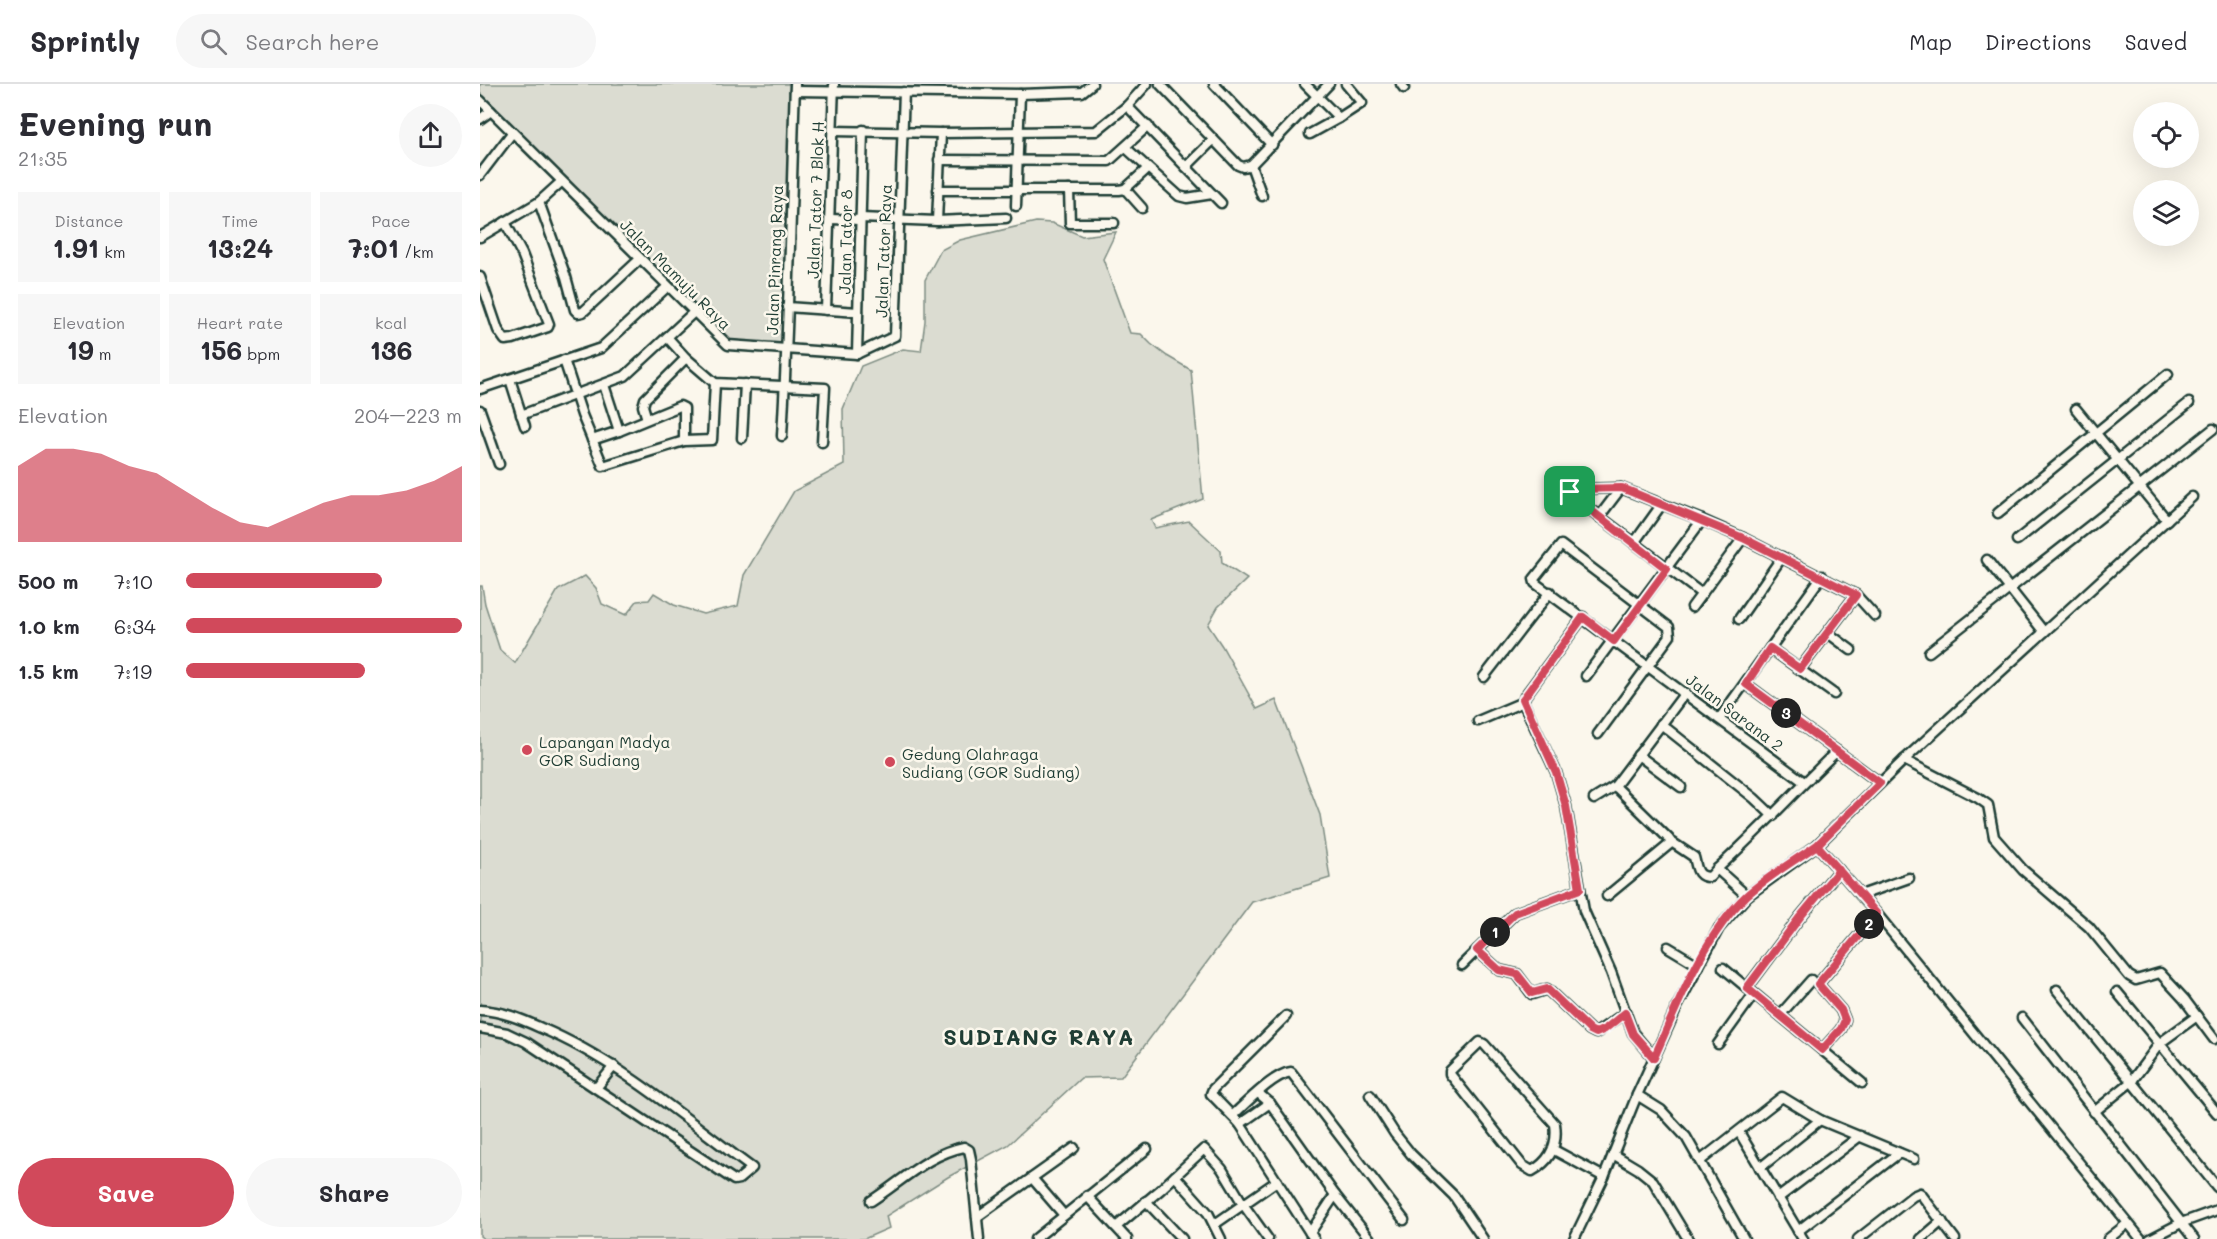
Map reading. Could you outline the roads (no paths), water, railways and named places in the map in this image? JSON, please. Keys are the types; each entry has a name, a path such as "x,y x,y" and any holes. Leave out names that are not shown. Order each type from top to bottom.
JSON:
{"street":[{"path":"795,88 904,92 959,89 1020,94 1082,92 1092,84"},
{"path":"833,131 1018,133 1099,130 1127,106 1147,84"},
{"path":"1160,84 1213,140 1238,165 1243,167 1251,165 1272,145 1329,84"},
{"path":"1214,84 1272,145"},
{"path":"1305,84 1339,118"},
{"path":"1310,134 1362,103 1346,84"},
{"name":"Jalan Pinrang Raya","path":"782,436 795,88"},
{"name":"Jalan Tator 7 Blok H","path":"826,310 834,88"},
{"name":"Jalan Tator Raya","path":"857,354 894,336 904,92"},
{"path":"1016,206 1020,94"},
{"name":"Jalan Mamuju Raya","path":"480,100 693,313 728,345 787,349"},
{"path":"1127,106 1221,203"},
{"path":"480,119 491,111"},
{"path":"939,160 1109,161 1148,126"},
{"name":"Jalan Tator 8","path":"857,354 863,130"},
{"path":"480,175 512,133"},
{"path":"937,220 941,133"},
{"path":"1186,167 1213,140"},
{"path":"1126,148 1179,196 1187,198 1212,195"},
{"path":"1251,165 1262,196"},
{"path":"938,190 1125,189 1147,169"},
{"path":"480,237 539,202 561,182"},
{"path":"1125,189 1142,208"},
{"path":"1069,190 1070,223 1114,223"},
{"path":"539,202 566,277 575,310 578,313 583,312 640,259"},
{"path":"830,219 1006,218"},
{"path":"480,277 498,330 505,340 548,327 549,324 522,254 505,222"},
{"path":"480,389 604,346 667,287"},
{"path":"787,307 858,312"},
{"path":"521,415 625,376 693,313"},
{"path":"667,338 715,383 825,388 822,442"},
{"path":"787,349 857,354"},
{"path":"648,419 643,406 645,399 686,358"},
{"path":"564,360 582,415 603,466 684,441 713,439 715,383"},
{"path":"1998,513 2168,374"},
{"path":"510,379 525,426"},
{"path":"742,438 745,384"},
{"path":"604,385 619,431"},
{"path":"2017,540 2189,403"},
{"path":"592,440 682,407 684,441"},
{"path":"2076,409 2167,520"},
{"path":"480,410 499,464"},
{"path":"1929,652 2213,429"},
{"path":"1599,517 1622,488"},
{"path":"1702,594 1599,517 1570,492 1576,489 1622,488 1702,520 1822,576 1856,595 1875,616"},
{"path":"1574,1239 1604,1177 1654,1058 1698,965 1719,928 1747,896 1817,845 1904,760 2192,497"},
{"path":"1634,543 1662,504"},
{"path":"1586,676 1702,520"},
{"path":"1692,607 1743,538"},
{"path":"1484,677 1550,592 1535,583 1534,579 1561,545 1666,623 1670,633 1648,667 1598,734"},
{"path":"1739,619 1782,557"},
{"path":"1987,560 2044,632"},
{"path":"1719,719 1822,576"},
{"name":"Jalan Sarana 2","path":"1550,592 1804,782"},
{"path":"1800,669 1856,595"},
{"path":"1583,617 1525,696 1523,702 1556,772 1566,806 1584,911 1611,972 1633,1034 1654,1058"},
{"path":"1828,633 1851,650"},
{"path":"1770,648 1834,694"},
{"path":"1746,684 1880,783"},
{"path":"1594,799 1615,786 1685,693"},
{"path":"1478,720 1523,702"},
{"path":"1661,724 1754,798 1773,816"},
{"path":"1615,786 1670,841 1694,858 1695,868 1702,875 1710,877 1837,751"},
{"path":"1638,755 1681,787"},
{"path":"1904,760 1988,805 1994,837 2023,870 2089,927 2129,976 2136,980 2160,973 2214,1039"},
{"path":"1607,896 1668,846 1670,841"},
{"path":"1817,845 1877,914 2140,1239"},
{"path":"1717,869 1747,896"},
{"path":"1747,988 1800,917 1839,870"},
{"path":"1861,895 1909,878"},
{"path":"1462,965 1515,913 1580,889"},
{"path":"1822,1050 1841,1029 1845,1020 1841,1010 1818,984 1877,914"},
{"path":"1668,948 1698,965"},
{"path":"1477,950 1499,970 1517,974 1532,993 1547,989 1596,1033 1605,1029 1625,1013"},
{"path":"1723,968 1862,1083"},
{"path":"1780,1015 1810,980"},
{"path":"2057,990 2217,1187"},
{"path":"2117,992 2217,1113"},
{"path":"1718,1044 1754,994"},
{"path":"480,1010 491,1010 515,1016 567,1039 614,1066 752,1168 739,1179 734,1180 526,1042 507,1033 480,1028"},
{"path":"1286,1016 1213,1089 1212,1095 1240,1124 1312,1236 1335,1196"},
{"path":"2094,1112 2131,1082 2160,1043 2197,1016"},
{"path":"2022,1018 2194,1239"},
{"path":"1478,1043 1484,1044 1555,1124 1557,1136 1554,1150 1539,1167 1532,1171 1527,1169 1450,1074 1450,1071 1478,1043"},
{"path":"597,1087 614,1066"},
{"path":"1233,1115 1258,1093 1287,1072 1291,1072 1404,1220"},
{"path":"1258,1093 1270,1103 1335,1196 1370,1239"},
{"path":"1370,1095 1395,1134 1422,1165 1454,1196 1483,1239"},
{"path":"1637,1095 1661,1110 1686,1137 1744,1239"},
{"path":"1700,1161 1782,1097 1821,1120 1914,1160"},
{"path":"1240,1124 1270,1103"},
{"path":"1760,1167 1821,1120"},
{"path":"1739,1132 1803,1239"},
{"path":"1778,1198 1860,1136"},
{"path":"872,1201 912,1170 956,1148 964,1147 969,1150 971,1159 979,1239"},
{"path":"977,1217 1074,1148"},
{"path":"1035,1239 1063,1214 1147,1149"},
{"path":"1116,1227 1200,1151 1206,1150 1222,1169 1268,1239"},
{"path":"1554,1150 1604,1177"},
{"path":"1798,1231 1899,1153"},
{"path":"1613,1154 1653,1181 1688,1239"},
{"path":"1174,1176 1215,1224 1221,1239"},
{"path":"1032,1178 1063,1214"},
{"path":"1215,1224 1277,1181"},
{"path":"1858,1239 1913,1196 1920,1194 1955,1239"},
{"path":"1087,1196 1127,1239"},
{"path":"1146,1201 1182,1239"},
{"path":"2150,1239 2181,1223 2217,1209"},
{"path":"1921,1239 1942,1221"},
{"path":"2108,1239 2127,1224"}],"place":[{"name":"Lapangan Madya GOR Sudiang","path":"527,750"},
{"name":"Gedung Olahraga Sudiang (GOR Sudiang)","path":"890,762"}],"district":[{"name":"SUDIANG RAYA","path":"1039,1036"}]}
